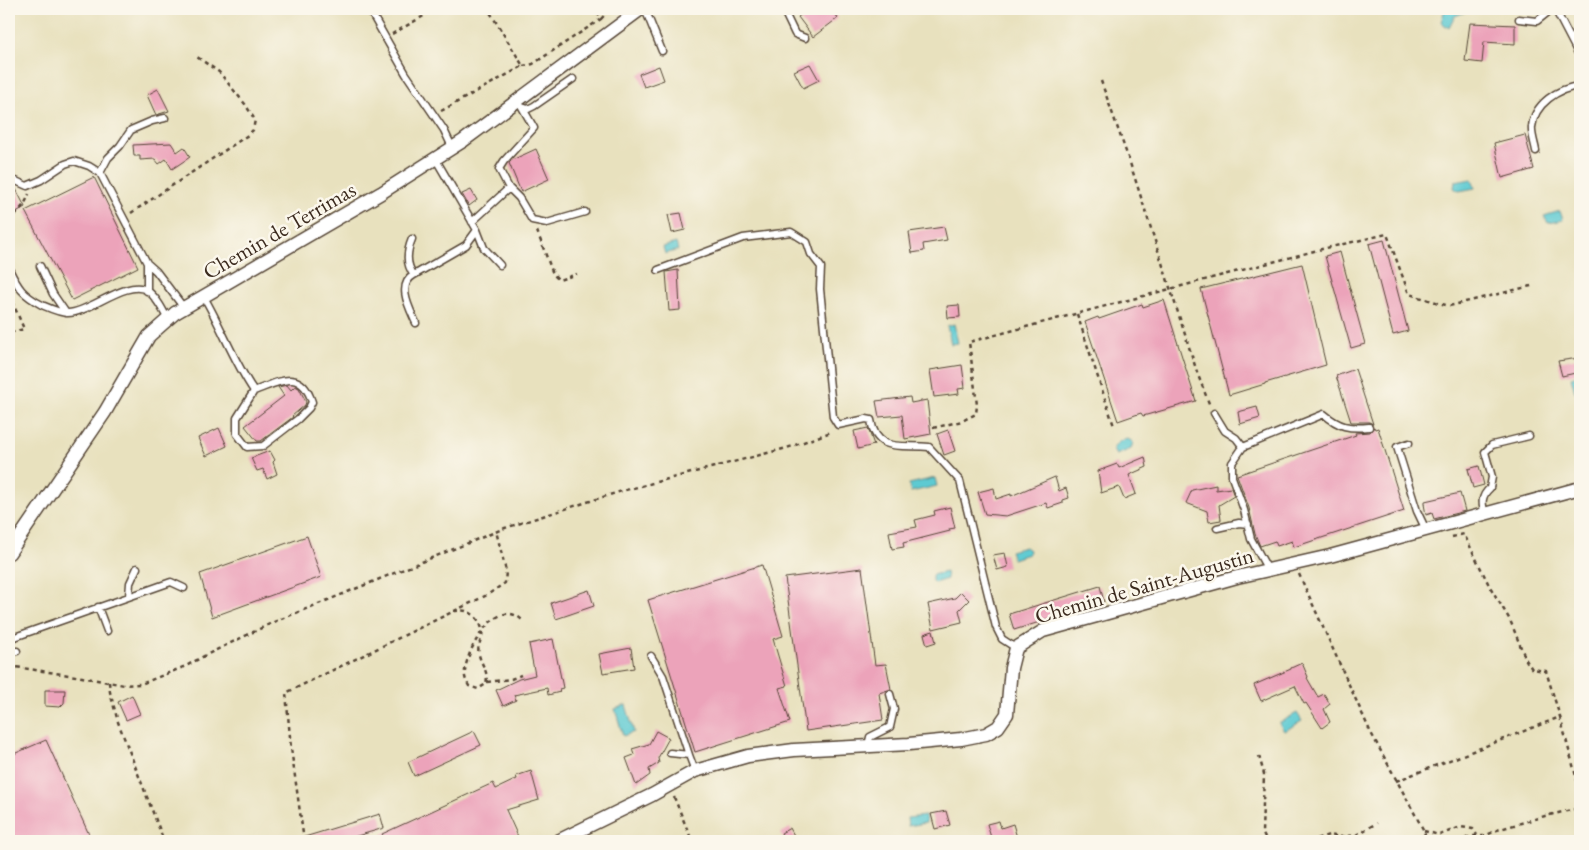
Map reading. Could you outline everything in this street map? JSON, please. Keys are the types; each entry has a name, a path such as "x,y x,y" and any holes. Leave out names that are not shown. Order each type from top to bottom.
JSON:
{"street":[{"name":"Chemin de Terrimas","path":"9,553 104,412 149,336 184,308 381,193 519,104 640,9"},
{"name":"Chemin de Saint-Augustin","path":"558,841 652,795 695,771 748,756 781,751 909,744 961,739 986,734 998,727 1007,714 1011,668 1016,648 1043,631 1127,606 1486,515 1580,488"}],"lane":[{"path":"369,9 406,74 444,130 452,147"},
{"path":"645,9 662,51"},
{"path":"783,9 795,34 805,38"},
{"path":"1519,19 1537,21 1553,9 1580,57"},
{"path":"519,104 528,109 572,79"},
{"path":"1536,151 1531,128 1536,114 1549,97 1572,87 1580,86"},
{"path":"519,104 534,128 499,169 509,188 519,198 532,220 547,223 585,212"},
{"path":"100,173 108,158 120,146 131,130 165,118"},
{"path":"434,158 477,230 484,248 500,265"},
{"path":"9,184 16,181 26,186 41,180 65,164 74,161 89,166 100,173 147,263 156,271 184,308"},
{"path":"472,222 509,188"},
{"path":"416,323 405,292 408,278 466,245 477,230"},
{"path":"658,270 743,238 791,232 807,242 811,254 821,267 820,289 833,417 838,425 866,419 871,420 872,429 876,437 885,444 929,447 960,481 996,627 1002,639 1016,648"},
{"path":"412,239 408,250 408,268 414,274"},
{"path":"147,263 147,291"},
{"path":"40,266 53,294 66,313"},
{"path":"9,269 20,291 47,307 66,313 78,312 117,293 135,287 147,291 159,304 168,320"},
{"path":"204,297 219,323 243,376 254,391"},
{"path":"289,379 301,382 309,392 312,402 298,419 263,446 247,447 238,434 237,418 254,391 289,379"},
{"path":"1214,413 1225,431 1236,438 1243,447"},
{"path":"1268,570 1252,539 1232,478 1232,463 1243,447 1324,414 1334,422 1353,428 1368,427"},
{"path":"1486,515 1482,505 1485,493 1490,488 1492,477 1485,452 1492,445 1529,436"},
{"path":"1409,443 1397,447 1417,511 1426,530"},
{"path":"1217,528 1239,523 1248,524"},
{"path":"129,596 130,583 137,568"},
{"path":"9,639 170,582 184,588"},
{"path":"98,607 107,631"},
{"path":"9,652 17,651"},
{"path":"651,656 663,676 695,771"},
{"path":"868,746 870,737 890,726 894,708 890,694"},
{"path":"670,753 689,755"}],"path":[{"path":"392,39 390,35 398,29 436,9"},
{"path":"488,9 523,66"},
{"path":"596,9 601,19"},
{"path":"440,112 523,66 533,64 601,19 610,9"},
{"path":"123,218 248,136 253,130 255,120 245,104 219,72 197,57"},
{"path":"1101,82 1130,163 1198,376 1208,403 1214,413"},
{"path":"9,220 26,202 30,191 26,186"},
{"path":"532,220 553,274 559,280 577,274"},
{"path":"933,428 962,421 976,414 977,405 969,342 1387,234 1409,294 1448,306 1535,286"},
{"path":"9,294 24,329 9,333"},
{"path":"1077,314 1114,426"},
{"path":"9,666 124,685 142,684 163,677 274,622 496,532 622,491 786,448 833,431 838,425"},
{"path":"304,841 286,693 487,595 505,583 506,571 496,532"},
{"path":"1445,539 1464,534 1489,585 1510,620 1526,660 1532,669 1546,670 1580,791"},
{"path":"1294,564 1370,731 1424,832 1426,841"},
{"path":"453,611 467,611 480,623 482,632 478,645 479,654 488,676 487,682"},
{"path":"521,675 487,682 478,689 469,686 465,680 464,672 468,656 482,632 498,616 510,612 519,616 524,622"},
{"path":"109,682 118,722 164,841"},
{"path":"1396,781 1560,717"},
{"path":"1259,756 1264,774 1262,833 1267,841"},
{"path":"668,798 675,797 692,841"},
{"path":"1458,841 1477,835 1485,836 1497,830 1580,808"},
{"path":"1309,841 1329,835 1341,837 1356,835 1377,823"},
{"path":"1424,832 1439,835 1462,827 1473,828 1477,835"},
{"path":"368,841 377,839 378,841"}],"water":[{"path":"1445,9 1462,9 1465,12 1455,16 1449,28 1441,22"},
{"path":"1472,179 1475,188 1459,191 1454,188 1455,182"},
{"path":"1560,211 1563,220 1548,223 1544,216"},
{"path":"676,243 678,250 665,254 663,247"},
{"path":"954,324 958,343 951,344 947,326"},
{"path":"1578,375 1580,387 1575,392 1571,377"},
{"path":"1128,439 1133,442 1131,449 1116,455 1113,450 1115,445"},
{"path":"935,478 937,486 911,492 909,484"},
{"path":"1025,547 1029,550 1028,554 1013,559 1010,551"},
{"path":"946,572 947,579 934,583 932,581 932,575"},
{"path":"626,705 634,732 623,736 615,709"},
{"path":"1297,713 1302,721 1284,731 1279,723"},
{"path":"925,816 926,823 908,826 907,818"}],"building":[{"path":"808,9 832,9 838,18 813,37 798,17"},
{"path":"1470,23 1515,25 1515,44 1484,42 1482,63 1465,61"},
{"path":"810,64 819,80 803,88 794,71"},
{"path":"659,66 664,80 644,87 639,74"},
{"path":"158,89 169,111 156,115 147,95"},
{"path":"1525,135 1534,169 1502,178 1494,143"},
{"path":"171,143 177,152 184,147 190,157 172,169 166,159 159,164 155,159 140,160 140,156 134,156 133,145"},
{"path":"536,149 549,179 521,192 509,163"},
{"path":"94,177 138,267 72,300 25,211"},
{"path":"15,187 25,207 9,216 9,189"},
{"path":"471,190 477,200 469,206 462,194"},
{"path":"681,213 685,230 672,233 668,215"},
{"path":"944,227 947,240 923,244 924,251 912,253 909,232"},
{"path":"1384,240 1408,331 1393,335 1369,244"},
{"path":"1340,252 1365,344 1351,348 1325,256"},
{"path":"1302,264 1326,365 1229,395 1201,289"},
{"path":"678,270 680,310 669,311 666,272"},
{"path":"1164,300 1196,401 1143,416 1141,413 1118,421 1085,322 1142,304 1143,307"},
{"path":"959,305 960,317 948,318 947,306"},
{"path":"1579,358 1580,372 1562,376 1558,361"},
{"path":"962,365 965,388 958,389 959,394 934,397 930,370"},
{"path":"1355,369 1373,424 1369,422 1351,422 1336,376"},
{"path":"287,385 291,390 295,386 299,388 306,402 305,405 293,417 261,441 257,441 245,426 284,396 278,387"},
{"path":"910,397 911,403 927,400 931,434 905,439 902,415 879,417 876,401"},
{"path":"1257,407 1260,418 1240,424 1238,412"},
{"path":"1374,427 1375,429 1378,428 1404,511 1294,547 1292,541 1277,546 1275,541 1260,546 1237,475 1356,435 1355,433 1370,432"},
{"path":"219,428 227,446 206,456 198,438"},
{"path":"868,428 874,445 858,449 854,431"},
{"path":"948,430 955,451 944,455 937,434"},
{"path":"270,451 275,460 273,462 277,474 267,479 263,469 257,471 251,458"},
{"path":"1145,457 1147,467 1129,475 1136,494 1124,499 1119,487 1101,493 1098,471 1117,464 1119,468"},
{"path":"1479,466 1484,485 1473,488 1468,469"},
{"path":"1055,477 1059,491 1066,488 1069,498 1063,500 1063,503 1048,508 1046,503 1006,516 985,514 978,492 994,488 996,499 1011,494 1011,496"},
{"path":"1216,485 1216,490 1231,488 1234,496 1219,505 1221,520 1209,522 1207,511 1186,503 1192,490"},
{"path":"1460,493 1465,511 1434,519 1432,513 1426,515 1425,501"},
{"path":"950,507 955,528 903,543 904,547 892,549 889,532 917,527 915,520 935,515 934,511"},
{"path":"307,536 321,577 212,617 200,574"},
{"path":"1005,553 1008,567 997,570 993,555"},
{"path":"762,565 783,636 773,639 787,686 779,688 790,722 695,752 648,600"},
{"path":"862,568 875,665 886,664 891,689 879,693 883,720 806,731 785,578"},
{"path":"1100,586 1104,602 1014,630 1009,614"},
{"path":"589,590 594,606 556,619 551,603"},
{"path":"961,592 969,600 959,610 962,622 933,629 928,604 955,598"},
{"path":"933,631 936,642 927,645 924,634"},
{"path":"553,639 563,688 559,689 560,692 548,695 547,688 514,695 516,700 503,706 496,690 519,679 535,675 529,644"},
{"path":"631,648 634,668 603,673 599,654"},
{"path":"1302,663 1307,678 1318,697 1324,694 1330,704 1324,709 1330,722 1322,728 1306,703 1304,704 1295,686 1261,701 1254,685"},
{"path":"45,690 65,690 64,703 60,707 45,706"},
{"path":"132,695 140,714 126,720 118,702"},
{"path":"474,731 481,745 414,776 408,762"},
{"path":"656,731 669,738 658,758 659,763 649,769 650,775 636,785 626,758 634,755 632,749 649,744"},
{"path":"46,740 92,841 9,841 9,756"},
{"path":"531,771 539,800 506,810 520,841 386,841 382,834 493,783 496,789 517,779 516,776"},
{"path":"946,811 950,825 935,829 931,814"},
{"path":"380,814 384,828 340,841 299,841 298,839"},
{"path":"999,821 1001,828 1013,824 1018,841 992,841 987,824"},
{"path":"790,828 797,841 785,841 781,833"}]}
